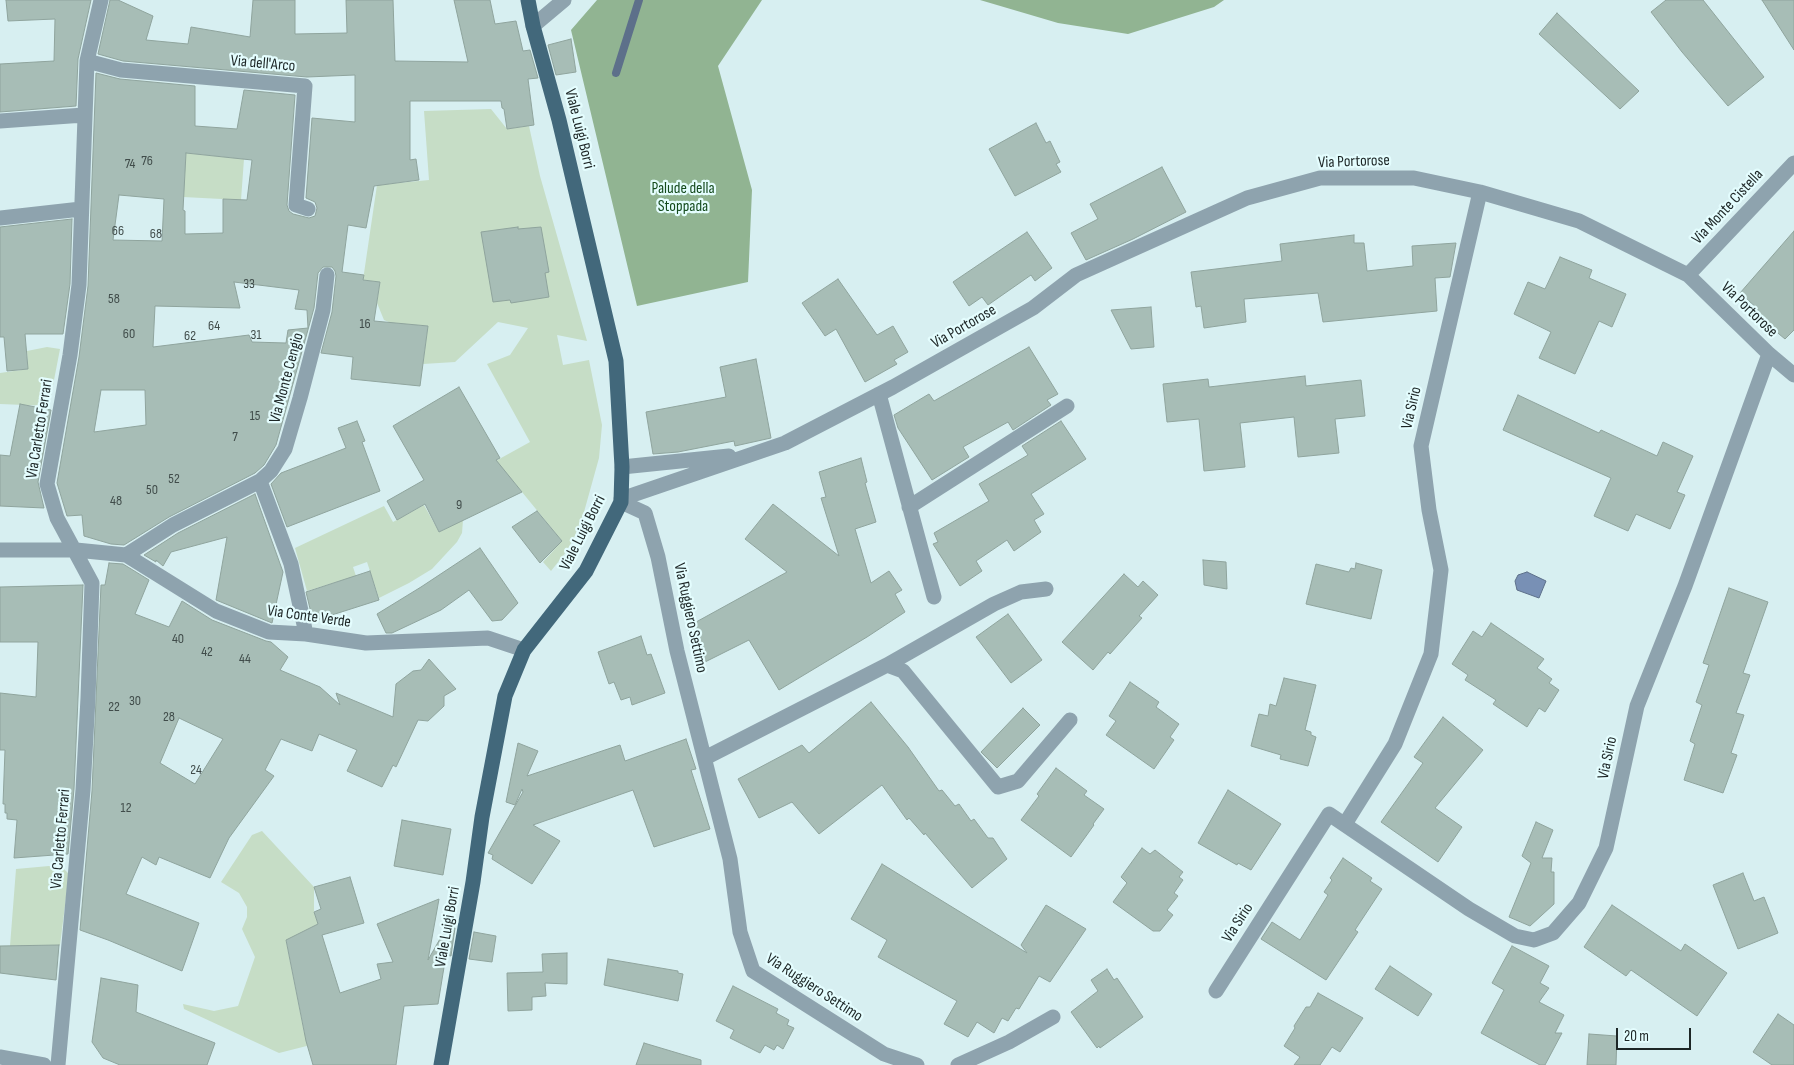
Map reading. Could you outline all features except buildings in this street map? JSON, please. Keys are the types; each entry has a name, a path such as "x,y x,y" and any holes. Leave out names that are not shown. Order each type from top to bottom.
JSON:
{"main road":[{"name":"Viale Luigi Borri","path":"441,1065 473,882 482,817 505,696 524,650 586,571 621,500 622,467 616,360 559,120 533,26 528,0"}],"street":[{"name":"Via Carletto Ferrari","path":"58,1065 82,799 89,688 92,584 76,550 57,518 47,484 72,338 79,285 87,61 101,0"},
{"path":"533,26 564,0"},
{"name":"Via dell'Arco","path":"87,61 121,70 305,86 296,204 308,209"},
{"path":"0,120 84,115"},
{"name":"Via Monte Cistella","path":"1688,275 1794,163"},
{"name":"Via Portorose","path":"621,500 785,443 879,394 1033,308 1076,275 1247,198 1320,178 1414,178 1480,192 1579,221 1688,275 1769,354 1794,375"},
{"name":"Via Sirio","path":"1345,824 1395,744 1431,654 1442,570 1429,510 1421,446 1480,192"},
{"path":"0,218 81,209"},
{"name":"Via Monte Cengio","path":"126,555 173,525 260,481 271,471 285,449 323,310 326,275"},
{"name":"Via Sirio","path":"1216,991 1329,814 1469,909 1515,936 1534,940 1553,933 1580,903 1606,848 1637,706 1683,591 1769,354"},
{"path":"879,394 934,597"},
{"path":"909,507 1068,406"},
{"name":"Via Portorose","path":"622,467 750,454"},
{"path":"260,481 291,564 306,634"},
{"name":"Via Ruggiero Settimo","path":"621,500 645,513 658,557 677,651 730,859 740,932 752,971 884,1054 917,1065"},
{"name":"Via Conte Verde","path":"0,550 76,550 126,555 216,611 269,632 306,634 366,643 488,638 524,650"},
{"path":"705,758 887,665 994,604 1021,592 1046,589"},
{"path":"887,665 903,672 998,787 1018,781 1070,720"},
{"path":"958,1065 1009,1042 1053,1017"},
{"path":"0,1057 44,1065"}],"green space":[{"name":"Palude della Stoppada","path":"597,0 762,0 718,66 752,190 748,282 637,306 571,30"},
{"path":"980,0 1224,0 1214,7 1128,34 1058,23"},
{"path":"491,109 507,129 529,126 540,176 587,341 557,335 563,365 589,360 602,425 599,458 584,512 574,538 551,571 543,562 562,541 513,481 483,468 530,442 487,364 510,355 528,328 498,322 455,362 423,364 428,326 391,323 384,320 377,303 380,282 363,280 377,185 429,180 424,111"},
{"path":"186,153 244,159 241,200 183,197"},
{"path":"47,347 60,349 49,406 0,404 0,373 28,369 27,351"},
{"path":"424,505 439,532 463,520 462,533 457,542 432,569 379,598 367,562 353,567 356,576 307,591 295,548 384,506 393,522"},
{"path":"262,831 314,887 314,912 318,924 286,941 304,1032 354,1034 279,1053 184,1009 183,1004 214,1011 238,1006 255,957 242,929 247,917 247,907 239,893 221,882 252,835"},
{"path":"60,865 69,874 60,945 10,946 16,869"}],"water":[{"path":"1527,572 1546,581 1539,598 1517,590 1515,581 1518,575"}],"waterway":[{"path":"616,73 639,0"}]}
